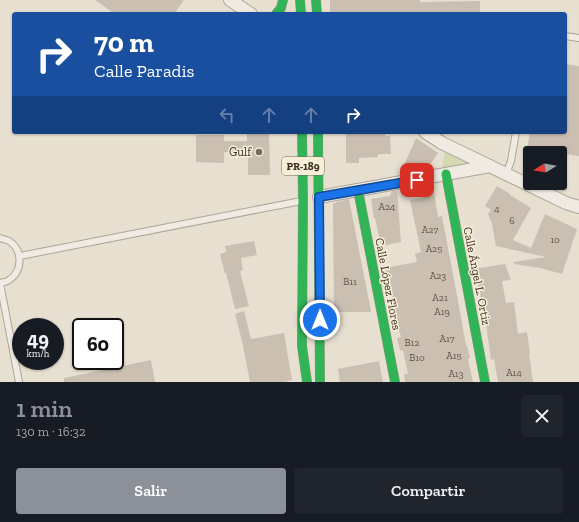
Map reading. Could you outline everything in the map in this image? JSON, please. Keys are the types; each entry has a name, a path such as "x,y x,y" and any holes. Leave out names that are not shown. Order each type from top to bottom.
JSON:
{"main road":[{"path":"279,12 283,4 283,0"},
{"path":"300,0 300,12"},
{"path":"316,0 317,12"},
{"name":"PR-189","path":"302,134 302,346 307,382"},
{"name":"PR-189","path":"318,134 320,382"},
{"name":"Calle Ángel L. Ortiz","path":"446,174 486,382"},
{"name":"Calle López Flores","path":"358,190 395,382"}],"street":[{"path":"230,0 248,12"},
{"path":"428,134 442,144 566,203 579,207"},
{"path":"319,197 490,166"},
{"path":"566,203 579,213"}],"lane":[{"path":"567,36 579,38"},
{"path":"506,174 511,161 516,134"},
{"path":"20,256 319,197"},
{"path":"0,238 9,241 16,247 20,256 16,274 9,280 0,283 19,382"}],"green space":[{"path":"445,150 476,162 442,169"}],"building":[{"path":"95,0 184,0 175,12 112,12"},
{"path":"330,0 420,0 420,2 480,1 480,12 330,12"},
{"path":"567,64 579,66 579,156 567,154 567,146 528,146 530,134 567,134"},
{"path":"247,134 269,134 270,175 248,175 248,152 224,152 224,163 196,162 196,135 224,135 224,141 247,141"},
{"path":"346,134 385,134 385,136 390,136 391,154 378,154 378,157 359,158 359,163 346,163"},
{"path":"416,138 438,153 428,168 423,165 421,169 417,167 414,171 404,165"},
{"path":"497,186 531,208 513,240 531,248 545,214 577,229 562,274 540,268 514,264 514,262 546,257 496,246 492,224 488,214 491,210 485,206"},
{"path":"392,191 397,191 401,242 381,246 371,199 390,196"},
{"path":"434,192 438,217 442,216 466,345 470,358 468,359 473,382 405,382 404,374 408,374 403,350 400,351 397,338 401,337 395,316 391,284 387,285 384,268 417,262 415,254 421,252 410,200 422,198 421,194"},
{"path":"349,199 371,312 334,312 333,204"},
{"path":"254,241 257,255 241,258 243,270 240,271 249,306 235,309 220,254 226,252 225,246"},
{"path":"505,264 511,280 502,281 506,303 514,302 518,334 527,332 533,382 498,382 494,359 491,360 483,302 474,269"},
{"path":"244,311 251,339 284,333 292,380 285,382 250,382 235,314"},
{"path":"151,360 155,382 64,382 64,378 103,370 124,370 124,366"},
{"path":"379,361 383,382 340,382 338,369"}],"traffic: fast":[{"path":"278,12 281,8 283,0"},
{"path":"300,0 301,12"},
{"path":"316,0 317,12"},
{"path":"302,134 302,346 307,382"},
{"path":"318,134 320,382"},
{"path":"446,174 485,382"},
{"path":"358,190 395,382"}],"place":[{"name":"Gulf","path":"259,152"}],"route":[{"path":"320,320 319,197 417,180"}]}
